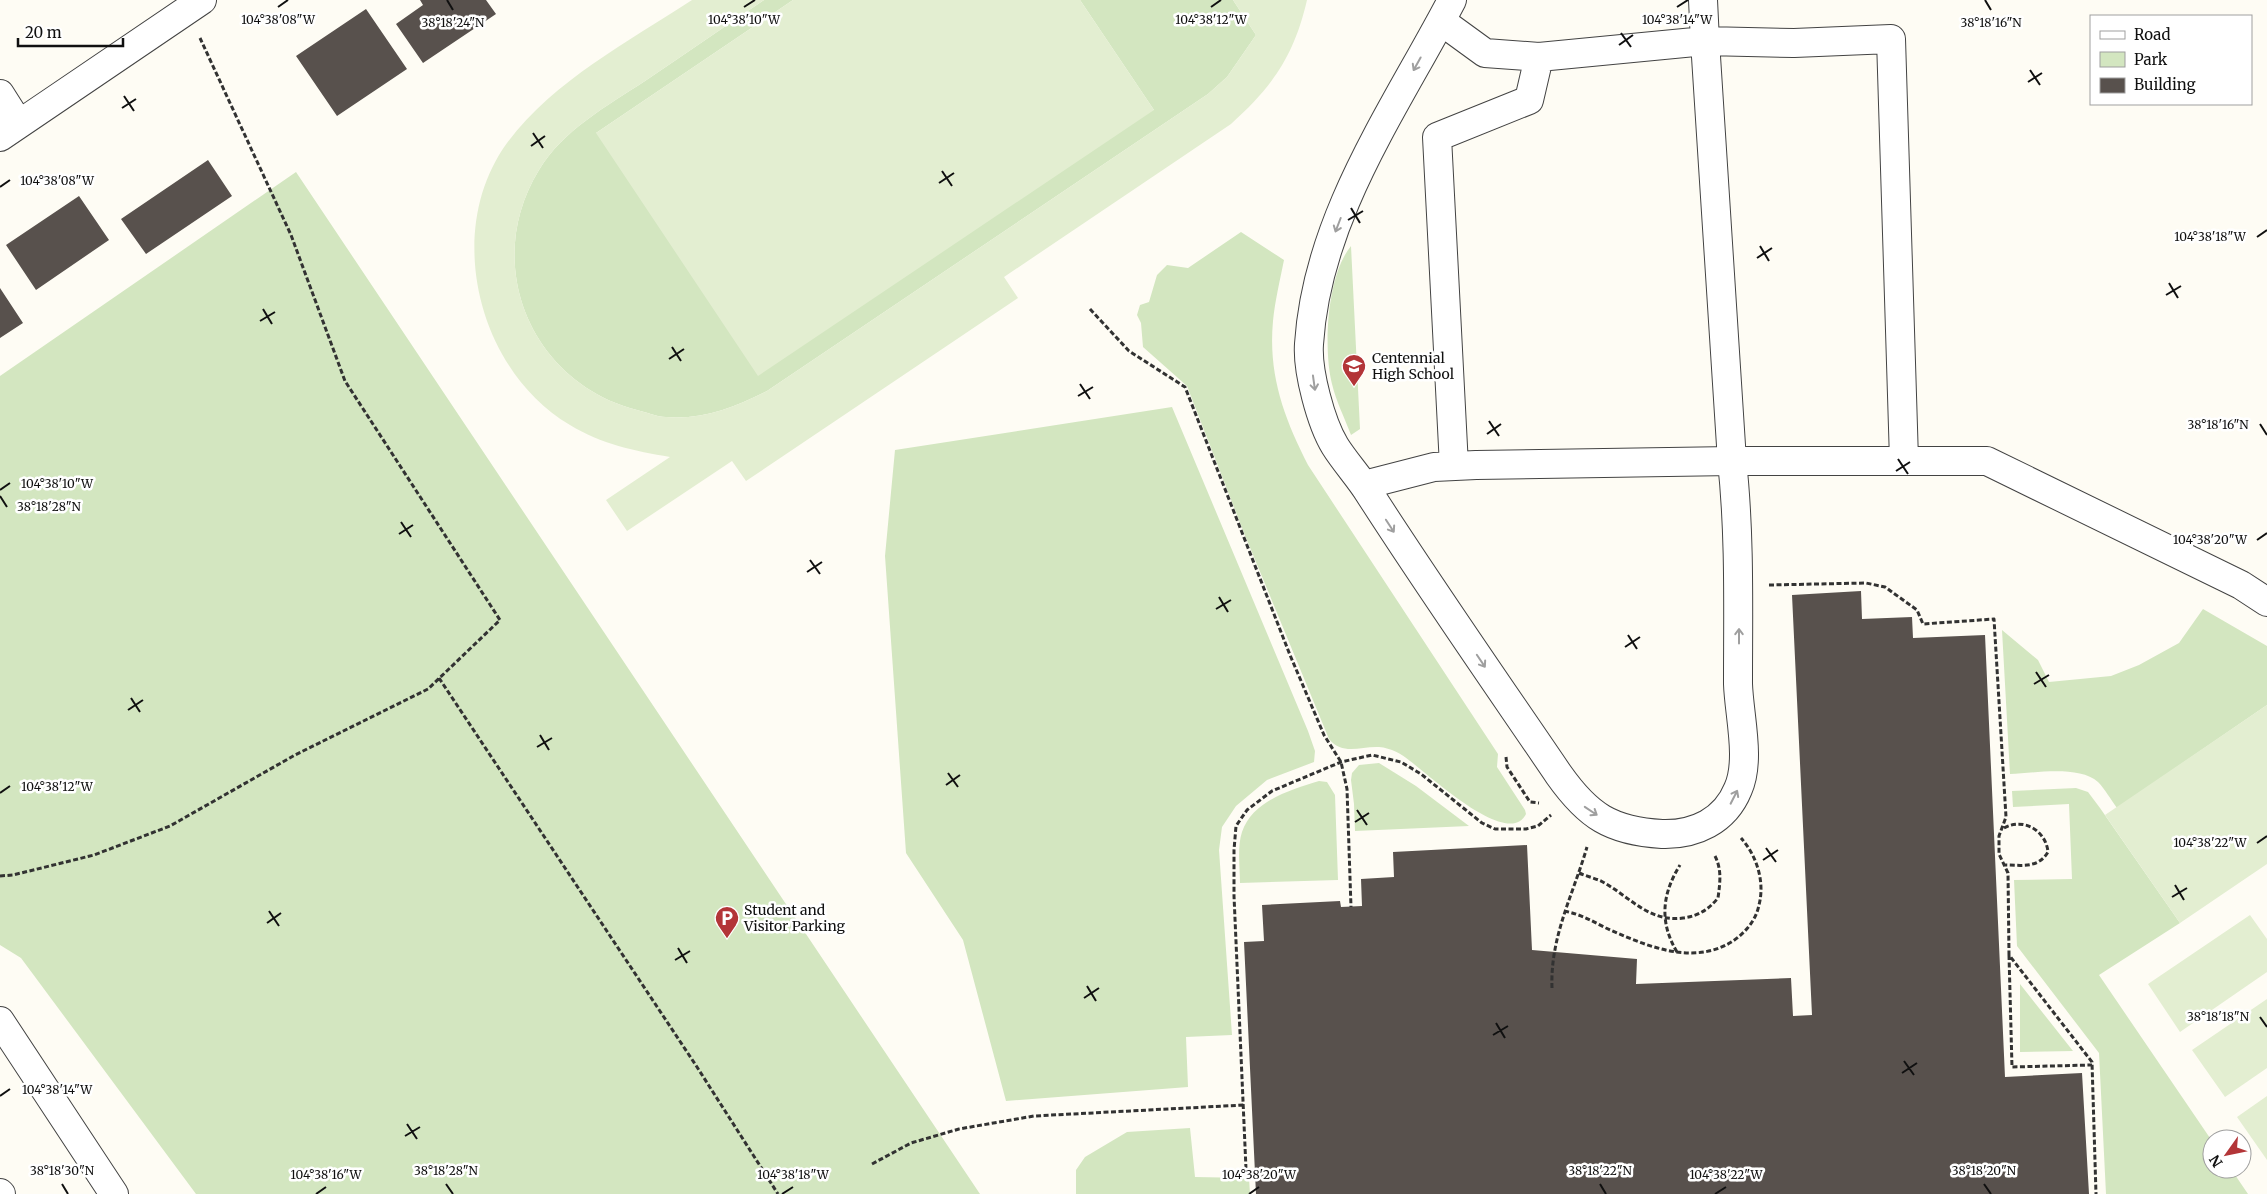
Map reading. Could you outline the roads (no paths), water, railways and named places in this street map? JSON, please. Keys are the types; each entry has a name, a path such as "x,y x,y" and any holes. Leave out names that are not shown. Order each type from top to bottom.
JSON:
{"street":[{"path":"1703,0 1705,41 1732,461 1738,514 1738,686 1743,733 1742,772 1739,788 1731,805 1702,828 1668,834 1636,832 1621,828 1600,818 1583,806 1574,796 1335,445 1316,399 1308,346 1316,297 1326,254 1352,187 1382,126 1446,11 1485,53 1539,57 1705,41 1794,44 1891,40 1904,460"},
{"path":"0,94 10,130 195,5"},
{"path":"1454,466 1437,137 1529,100 1539,57"},
{"path":"1364,485 1434,466 1732,461 1988,461 2242,585 2267,602"},
{"path":"0,1021 114,1194"}],"place":[{"name":"Centennial High School","path":"1354,387"},
{"name":"Student and Visitor Parking","path":"727,939"}]}
